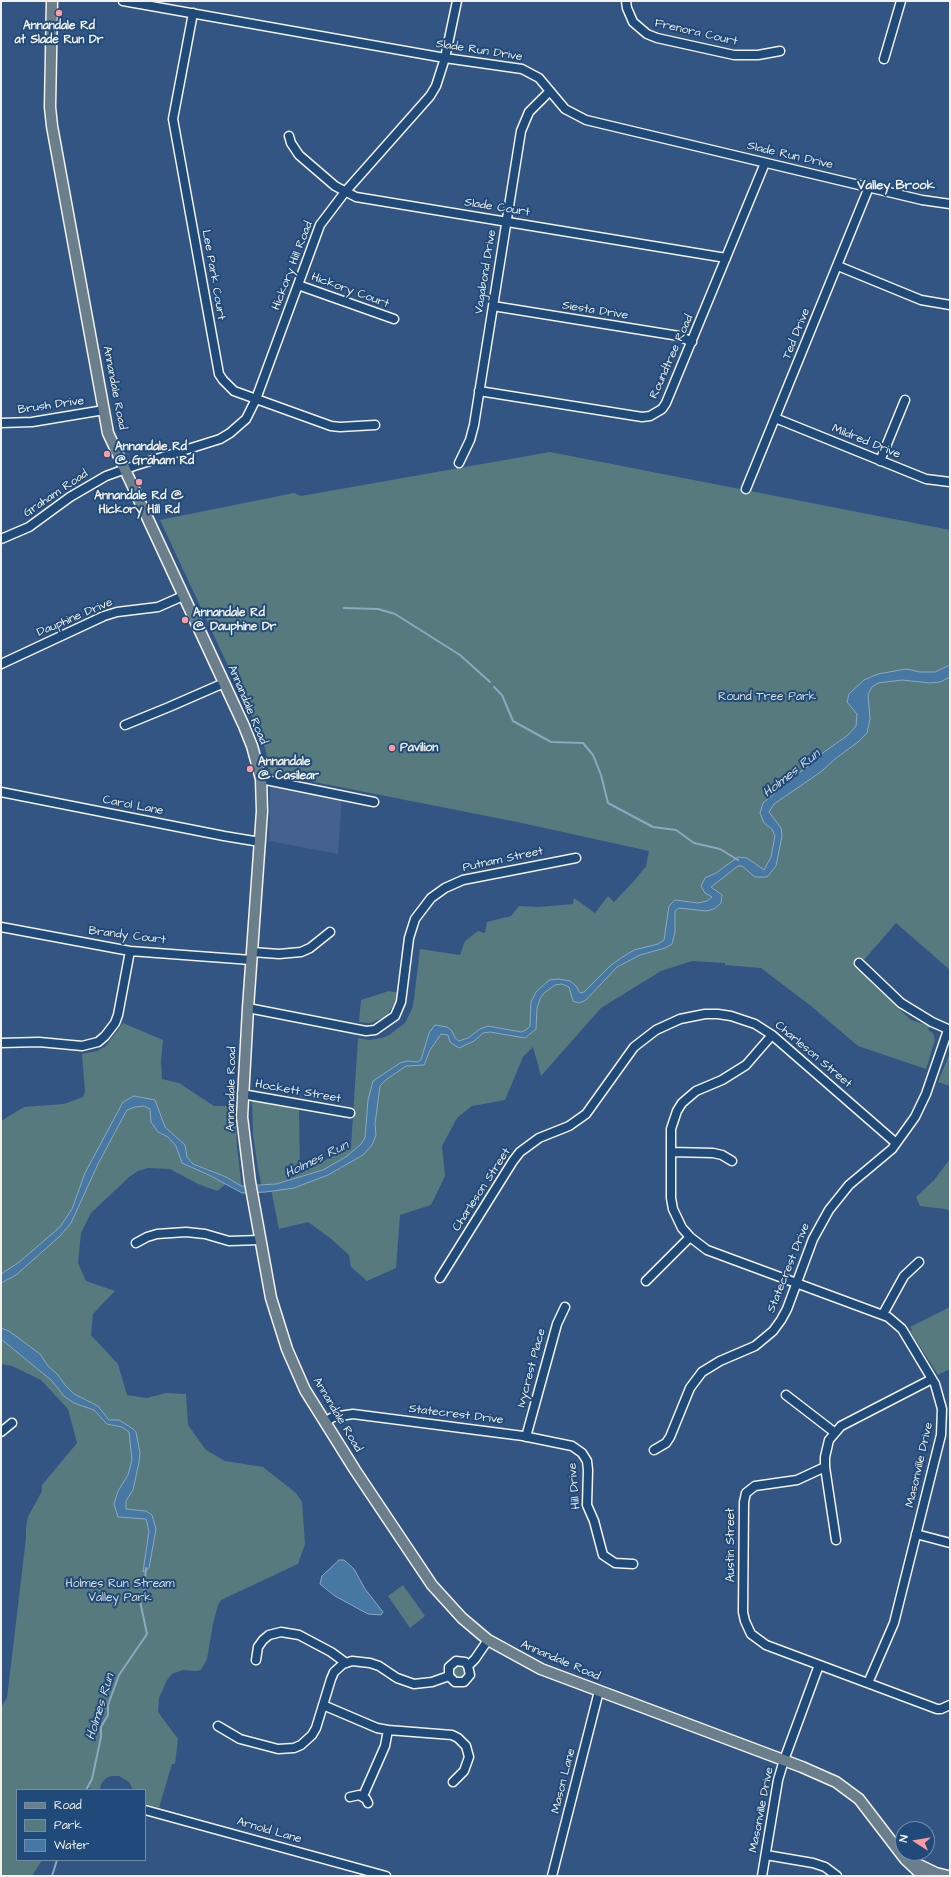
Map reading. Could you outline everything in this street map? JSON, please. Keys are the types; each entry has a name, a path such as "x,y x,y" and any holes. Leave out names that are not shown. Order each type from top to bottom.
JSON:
{"main road":[{"name":"Annandale Road","path":"52,1 50,94 52,126 108,433 252,746 260,779 262,811 242,1094 242,1117 250,1182 268,1289 280,1331 305,1390 432,1585 462,1618 488,1640 530,1664 820,1774 847,1789 871,1814 895,1846"},
{"name":"Annandale Road","path":"907,1861 923,1876"},
{"path":"909,1861 936,1873 948,1876"}],"street":[{"name":"Slade Run Drive","path":"123,1 445,58 522,69 540,78 565,109 586,120 765,164 798,169 869,188 922,200 950,204"},
{"name":"Hickory Hill Road","path":"124,469 220,439 234,430 246,418 256,399 320,226 345,192 430,96 439,79 445,58 457,1"},
{"name":"Frenora Court","path":"626,1 627,8 633,22 647,34 658,38 734,56 758,55 780,51"},
{"path":"884,59 901,1"},
{"name":"Lee Park Court","path":"192,12 173,119 218,370 228,387 256,399 331,426 340,427 375,425"},
{"name":"Vagabond Drive","path":"459,463 470,440 521,131 530,112 550,91"},
{"name":"Slade Court","path":"289,136 291,143 299,155 335,186 345,192 368,200 726,258"},
{"name":"Roundtree Road","path":"479,391 642,417 650,416 662,409 692,342 765,164"},
{"name":"Ted Drive","path":"746,489 869,188"},
{"path":"838,266 921,300 950,305"},
{"name":"Hickory Court","path":"298,285 394,319"},
{"name":"Siesta Drive","path":"493,306 679,336 692,342"},
{"path":"880,461 905,400"},
{"name":"Brush Drive","path":"1,423 32,422 104,410"},
{"name":"Mildred Drive","path":"775,418 926,479 950,482"},
{"name":"Graham Road","path":"1,539 29,527 88,485 124,469"},
{"name":"Dauphine Drive","path":"1,664 104,616 117,612 158,607 183,596"},
{"path":"125,725 224,683"},
{"path":"260,779 374,802"},
{"name":"Carol Lane","path":"1,792 260,842"},
{"name":"Putnam Street","path":"248,1008 366,1031 375,1030 395,1016 401,1002 409,938 415,919 431,898 445,888 463,880 576,858"},
{"name":"Brandy Court","path":"1,927 130,951 252,956 301,952 310,948 330,932"},
{"path":"1,1043 39,1042 82,1046 94,1043 105,1036 115,1023 118,1015 130,951"},
{"path":"859,963 901,1003 932,1022 949,1030"},
{"name":"Charleson Street","path":"440,1278 520,1152 539,1138 569,1126 586,1114 625,1058 644,1038 669,1023 691,1016 705,1014 732,1016 746,1020 772,1035 896,1143"},
{"name":"Statecrest Drive","path":"654,1450 666,1443 695,1380 710,1366 745,1352 765,1339 781,1320 813,1238 831,1207 850,1185 896,1143 906,1131 922,1104 949,1030"},
{"name":"Masonville Drive","path":"772,1035 746,1065 722,1080 696,1091 682,1103 673,1119 671,1129 671,1196 673,1209 682,1228 690,1237 707,1250 883,1314 896,1323 902,1330 932,1379 940,1398 942,1423 941,1435 894,1623 868,1683"},
{"name":"Hockett Street","path":"242,1094 350,1113"},
{"path":"671,1152 713,1153 732,1161"},
{"path":"136,1243 157,1234 186,1232 205,1234 229,1241 260,1240"},
{"path":"646,1281 690,1237"},
{"path":"883,1314 904,1276 919,1262"},
{"name":"Ivycrest Place","path":"526,1437 557,1324 565,1307"},
{"path":"836,1540 825,1467 826,1448 834,1432 848,1421 932,1379"},
{"path":"786,1395 834,1432"},
{"name":"Statecrest Drive","path":"325,1422 333,1417 353,1414 526,1437 572,1446 582,1453"},
{"path":"1,1432 12,1423"},
{"name":"Hill Drive","path":"582,1453 587,1461 588,1470 587,1506 594,1521 603,1555 615,1563 633,1564"},
{"name":"Austin Street","path":"819,1665 766,1645 753,1636 747,1628 743,1612 744,1502 746,1493 755,1486 789,1483 825,1467"},
{"path":"916,1534 950,1543"},
{"path":"256,1660 258,1647 263,1640 269,1635 282,1632 299,1635 331,1652 346,1663"},
{"path":"468,1666 475,1659 488,1640"},
{"path":"218,1726 240,1739 278,1749 294,1748 301,1745 312,1735 334,1672 346,1663 357,1661 370,1663 379,1666 397,1678 414,1684 432,1682 449,1676"},
{"path":"461,1661 468,1666 470,1675 464,1682 455,1682 449,1676 448,1671 452,1663 461,1661"},
{"path":"819,1665 937,1708 941,1709 950,1705"},
{"name":"Masonville Drive","path":"762,1876 778,1780 819,1665"},
{"name":"Mason Lane","path":"552,1876 599,1691"},
{"path":"323,1705 377,1728 452,1736 463,1742 469,1751 467,1764 459,1777 452,1782"},
{"path":"350,1797 359,1795 365,1800 385,1746 388,1730"},
{"name":"Arnold Lane","path":"146,1810 386,1876"},
{"path":"766,1855 813,1863 825,1867 837,1876"}],"shaded area":[{"path":"270,784 342,799 338,854 269,841"}],"green space":[{"name":"Round Tree Park","path":"550,452 950,530 950,970 896,923 857,968 911,1020 930,1026 928,1030 933,1033 935,1040 926,1069 858,1046 811,1006 761,968 725,965 725,963 692,961 661,971 601,1008 541,1076 533,1047 523,1057 505,1100 472,1106 457,1118 442,1146 445,1176 431,1205 400,1215 396,1268 367,1281 351,1267 349,1255 330,1238 308,1222 279,1229 271,1189 262,1187 258,1169 253,1134 252,1100 299,1110 300,1173 351,1147 358,1038 369,1040 382,1038 389,1035 405,1023 412,1009 420,949 460,955 465,941 478,931 485,933 487,922 511,916 519,906 539,907 573,904 574,898 595,913 608,896 614,902 634,881 646,866 649,851 517,822 269,773 266,751 258,730 160,520 294,493 301,496"},
{"path":"389,991 400,993 386,1017 370,1023 359,1022 361,1000"},
{"name":"Holmes Run Stream Valley Park","path":"123,1023 163,1040 161,1061 162,1079 179,1083 214,1106 235,1106 237,1147 242,1189 226,1181 226,1184 217,1191 198,1184 170,1169 148,1168 138,1171 129,1177 91,1213 81,1233 78,1263 86,1281 115,1291 93,1314 91,1335 118,1364 127,1395 147,1398 166,1393 186,1394 188,1425 206,1450 225,1461 263,1467 296,1493 302,1502 305,1544 298,1564 221,1600 218,1605 213,1624 207,1659 201,1670 183,1670 172,1674 167,1680 159,1698 158,1712 178,1739 175,1764 172,1764 159,1808 146,1804 146,1789 132,1789 129,1782 119,1776 111,1776 106,1778 101,1784 100,1789 16,1789 16,1861 41,1861 32,1876 1,1876 1,1707 7,1698 26,1538 26,1527 28,1517 42,1491 42,1485 77,1443 68,1409 41,1380 12,1366 1,1364 1,1121 24,1107 64,1104 83,1097 85,1091 82,1054 97,1051 106,1046"},
{"path":"950,1053 950,1086 938,1082"},
{"path":"950,1159 950,1211 920,1206 916,1197 934,1180"},
{"path":"950,1307 950,1369 938,1375 910,1331 912,1330 910,1327"},
{"path":"403,1585 425,1616 410,1628 388,1596"},
{"path":"459,1665 464,1667 466,1672 464,1677 459,1679 454,1677 452,1672 454,1667"}],"water":[{"path":"950,665 950,677 940,682 930,683 902,680 878,683 872,687 868,694 870,719 867,733 822,771 774,804 769,812 781,828 782,836 776,866 767,877 755,877 742,866 738,866 711,887 722,895 721,903 714,909 706,911 679,908 675,911 675,932 672,944 665,948 640,955 617,967 586,1000 579,1003 573,1001 569,987 562,984 555,985 544,993 540,999 537,1008 536,1029 525,1038 490,1032 483,1033 474,1041 459,1048 450,1042 448,1035 441,1034 430,1050 424,1065 406,1066 387,1079 380,1086 375,1124 376,1135 372,1145 363,1155 328,1175 294,1188 266,1192 242,1193 209,1175 182,1163 176,1146 168,1137 158,1132 151,1122 150,1109 144,1106 135,1107 127,1110 98,1164 71,1223 60,1236 16,1275 1,1283 1,1274 18,1263 60,1227 72,1209 85,1173 123,1102 134,1096 155,1100 165,1127 185,1145 187,1157 193,1164 226,1177 241,1186 276,1184 323,1170 347,1156 361,1144 365,1138 368,1100 373,1081 400,1063 407,1061 417,1062 421,1060 429,1033 435,1025 447,1027 459,1041 468,1038 480,1029 488,1026 521,1032 526,1030 530,1026 531,1002 536,992 549,980 558,979 570,981 576,986 580,993 584,992 610,966 621,958 634,950 658,944 664,940 669,906 675,900 698,903 707,901 712,897 705,893 701,886 705,878 716,873 738,857 747,858 764,870 771,857 775,836 772,829 764,823 760,813 763,803 784,783 813,763 824,752 848,735 856,726 857,714 847,702 849,694 864,680 878,674 906,669 920,672 935,672"},
{"path":"1,1328 9,1331 40,1354 48,1366 58,1375 74,1394 98,1406 109,1420 119,1420 136,1432 140,1453 139,1462 133,1490 126,1501 126,1509 146,1511 152,1515 156,1529 149,1568 143,1572 149,1531 146,1519 118,1517 114,1504 118,1491 128,1475 132,1460 129,1432 122,1427 107,1424 94,1410 74,1403 64,1396 51,1380 1,1339"},
{"path":"339,1560 344,1560 354,1569 365,1589 383,1612 381,1615 368,1614 335,1596 320,1584 322,1576"}],"waterway":[{"path":"344,608 378,609 395,614 460,655 490,682"},
{"path":"494,687 502,695 513,721 551,742 583,743 593,755 601,775 608,803 653,827 676,830 694,843 720,849 738,860"},
{"name":"Holmes Run","path":"87,1789 92,1779 101,1737 101,1727 108,1715 108,1705 119,1675 147,1634 140,1601 144,1591 146,1568"},
{"name":"Holmes Run","path":"52,1876 57,1861"}],"place":[{"name":"Annandale Rd at Slade Run Dr","path":"59,13"},
{"name":"Annandale Rd @ Graham Rd","path":"107,454"},
{"name":"Annandale Rd @ Hickory Hill Rd","path":"139,482"},
{"name":"Annandale Rd @ Dauphine Dr","path":"185,620"},
{"name":"Pavilion","path":"392,748"},
{"name":"Annandale @ Casilear","path":"250,769"}],"district":[{"name":"Valley Brook","path":"896,186"}]}
